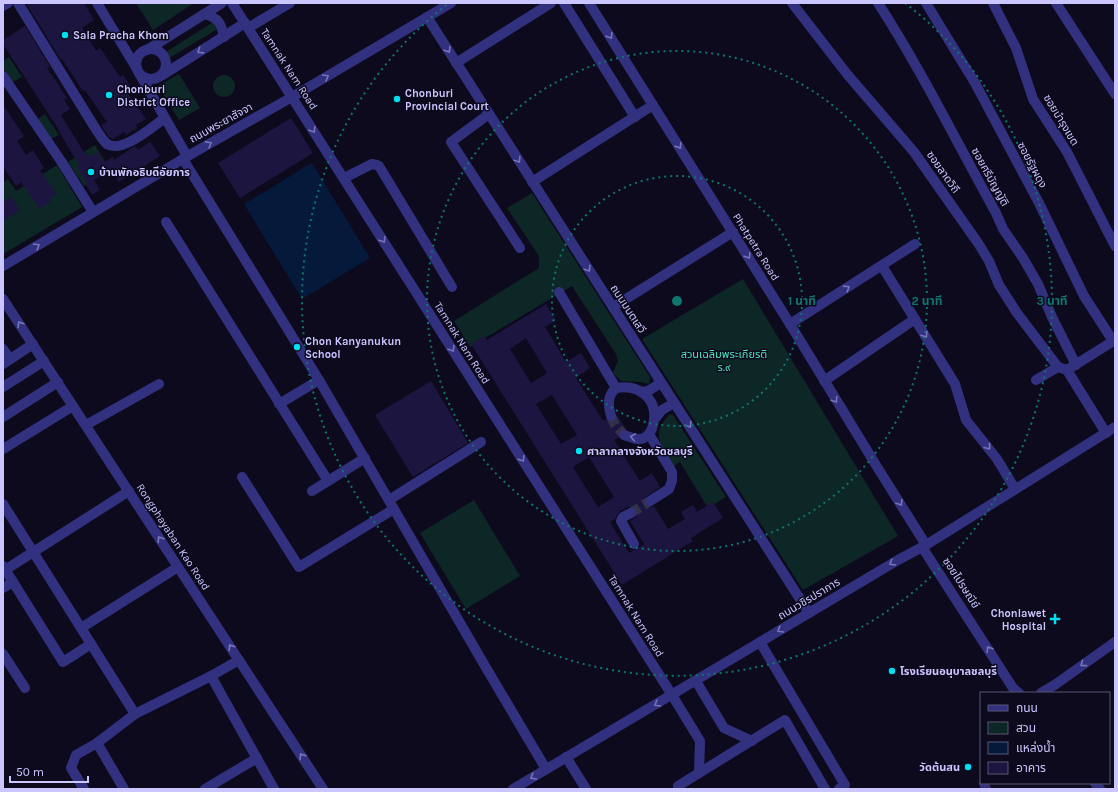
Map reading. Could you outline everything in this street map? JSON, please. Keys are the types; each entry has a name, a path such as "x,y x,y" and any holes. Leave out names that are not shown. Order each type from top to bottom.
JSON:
{"street":[{"path":"3,6 8,3"},
{"path":"18,3 97,131 107,144 116,147 127,144 165,118"},
{"path":"97,3 165,118 185,158 319,380 546,769"},
{"path":"222,3 143,52 137,60 138,71 143,76 152,79 161,76 224,36 247,26 290,3"},
{"name":"Tamnak Nam Road","path":"232,3 700,741 699,773"},
{"name":"ถนนพระยาสัจจา","path":"3,266 451,3"},
{"path":"456,63 551,3"},
{"path":"564,3 635,117"},
{"name":"Phatpetra Road","path":"589,3 790,324 924,546"},
{"name":"ซอยลาดวิถี","path":"792,3 847,74 914,152 978,243 989,261 1000,285 1017,313 1067,367 1111,430"},
{"name":"ซอยศรีบัญญัติ","path":"878,3 901,39 924,80 996,213 1003,229 1023,258 1038,284 1052,317 1067,367"},
{"name":"ซอยรัฐผดุง","path":"926,3 975,83 1039,203 1084,296 1114,340"},
{"path":"1056,3 1115,94"},
{"name":"ซอยบำรุงเขต","path":"993,4 1016,48 1034,99 1067,152 1115,246"},
{"path":"204,14 212,16 218,20 222,26 224,36"},
{"name":"ถนนมนตเสวี","path":"427,17 809,613"},
{"path":"147,50 157,51 164,57 166,67 161,76"},
{"path":"3,76 61,161 93,212"},
{"path":"532,182 653,105"},
{"path":"489,114 451,142 520,248"},
{"path":"344,178 372,164 379,166 452,287"},
{"path":"166,222 328,481"},
{"path":"613,307 733,232"},
{"path":"790,324 915,244"},
{"path":"882,266 955,384 966,420 997,459 1016,489"},
{"path":"559,292 616,388"},
{"name":"Rongphayaban Kao Road","path":"3,299 239,660 319,788"},
{"path":"824,381 915,319"},
{"path":"1036,380 1067,367 1114,340"},
{"path":"3,349 6,361 33,344"},
{"path":"3,387 44,361"},
{"path":"279,404 319,380"},
{"path":"3,417 58,382"},
{"path":"641,392 648,391 661,383"},
{"path":"86,425 159,384"},
{"path":"611,416 608,408 609,398 611,392 616,388 630,388 641,392 648,397 654,406 654,420 649,434 644,438 638,439 624,435"},
{"path":"654,420 662,410 674,403"},
{"path":"3,450 73,406"},
{"name":"ถนนวชิรปราการ","path":"514,789 898,560 924,546 1111,430"},
{"path":"649,434 672,472 672,481 668,490 650,501"},
{"path":"389,500 481,442"},
{"path":"312,491 365,458"},
{"path":"242,477 299,568 394,509"},
{"path":"91,644 63,662 4,568 33,552 129,491"},
{"path":"3,504 135,714"},
{"path":"631,513 623,517 621,521 634,544"},
{"name":"ซอยไปรษณีย์","path":"924,546 1013,688 1018,692"},
{"path":"80,628 178,567"},
{"path":"3,588 13,582"},
{"path":"760,642 845,785 839,789"},
{"path":"1043,692 1115,642"},
{"path":"3,654 25,688"},
{"path":"84,789 71,768 76,755 97,742 135,714 211,676 239,660"},
{"path":"211,676 274,789"},
{"path":"696,681 724,728 752,741"},
{"path":"679,789 678,786 785,720 825,789"},
{"path":"97,742 124,789"},
{"path":"566,757 586,789"},
{"path":"205,789 257,758"}],"green space":[{"path":"136,3 194,3 153,30"},
{"path":"213,22 217,28 216,30 169,58 166,56 166,52"},
{"path":"9,57 22,77 12,82 3,68 3,61"},
{"path":"179,74 200,108 179,120 158,86"},
{"path":"224,75 228,76 234,82 234,90 228,96 224,97 220,96 214,90 213,86 214,82 220,76"},
{"path":"45,114 59,135 51,139 38,121 38,119"},
{"path":"95,145 110,170 84,186 68,162"},
{"path":"57,165 82,207 3,254 3,183 8,179 16,191"},
{"path":"532,193 650,377 649,384 621,381 613,373 618,361 616,354 572,286 470,347 454,321 539,268 539,256 507,208"},
{"name":"สวนเฉลิมพระเกียรติ ร.๙","path":"743,279 898,536 803,590 642,339"},
{"path":"670,414 673,415 726,497 708,508 680,462 674,466 662,446 659,434 660,428"},
{"path":"474,500 520,576 466,609 420,533"}],"water":[{"path":"312,163 370,258 302,299 244,204"}],"building":[{"path":"26,3 84,3 94,20 82,28 96,51 100,48 120,77 123,75 131,87 126,91 146,119 136,125 137,128 126,135 124,132 113,139 109,137 101,125 107,122 85,90 83,91 62,59 61,60"},
{"path":"25,26 50,67 47,68 67,98 64,100 70,109 61,115 85,154 87,153 90,157 97,152 104,162 113,157 114,160 135,146 138,150 150,142 160,156 119,182 111,169 88,184 77,167 79,165 59,130 3,44 3,40"},
{"path":"3,105 24,136 17,141 26,155 33,150 44,168 40,170 57,194 49,199 51,201 40,209 21,182 16,186 3,166"},
{"path":"291,118 313,153 240,198 218,163"},
{"path":"94,180 100,190 92,195 86,185"},
{"path":"11,197 20,210 3,221 3,202"},
{"name":"ศาลากลางจังหวัดชลบุรี","path":"546,304 556,320 545,327 566,362 581,353 590,368 576,378 603,421 606,419 609,422 613,422 617,418 617,415 626,429 620,430 618,433 618,438 614,440 640,481 652,473 660,487 644,498 645,505 650,507 654,506 668,529 685,519 681,512 693,505 697,512 713,502 723,518 691,538 693,541 622,585 471,344 484,336 487,340","holes":["526,338 547,373 531,383 510,349","552,395 577,435 561,444 536,404","589,457 614,497 598,507 573,467","628,507 634,507 637,510 636,517 630,521 644,544 629,553 610,522 615,519 620,511"]},
{"path":"431,381 468,443 413,477 375,415"}],"tunnel":[{"path":"611,416 615,425 624,435"},
{"path":"631,513 650,501"}],"place":[{"name":"Sala Pracha Khom","path":"65,35"},
{"name":"Chonburi District Office","path":"109,95"},
{"name":"Chonburi Provincial Court","path":"397,99"},
{"name":"บ้านพักอธิบดีอัยการ","path":"91,172"},
{"name":"Chon Kanyanukun School","path":"297,347"},
{"name":"ศาลากลางจังหวัดชลบุรี","path":"579,451"},
{"name":"Chonlawet Hospital","path":"1055,619"},
{"name":"โรงเรียนอนุบาลชลบุรี","path":"892,671"},
{"name":"วัดต้นสน","path":"968,767"}]}
